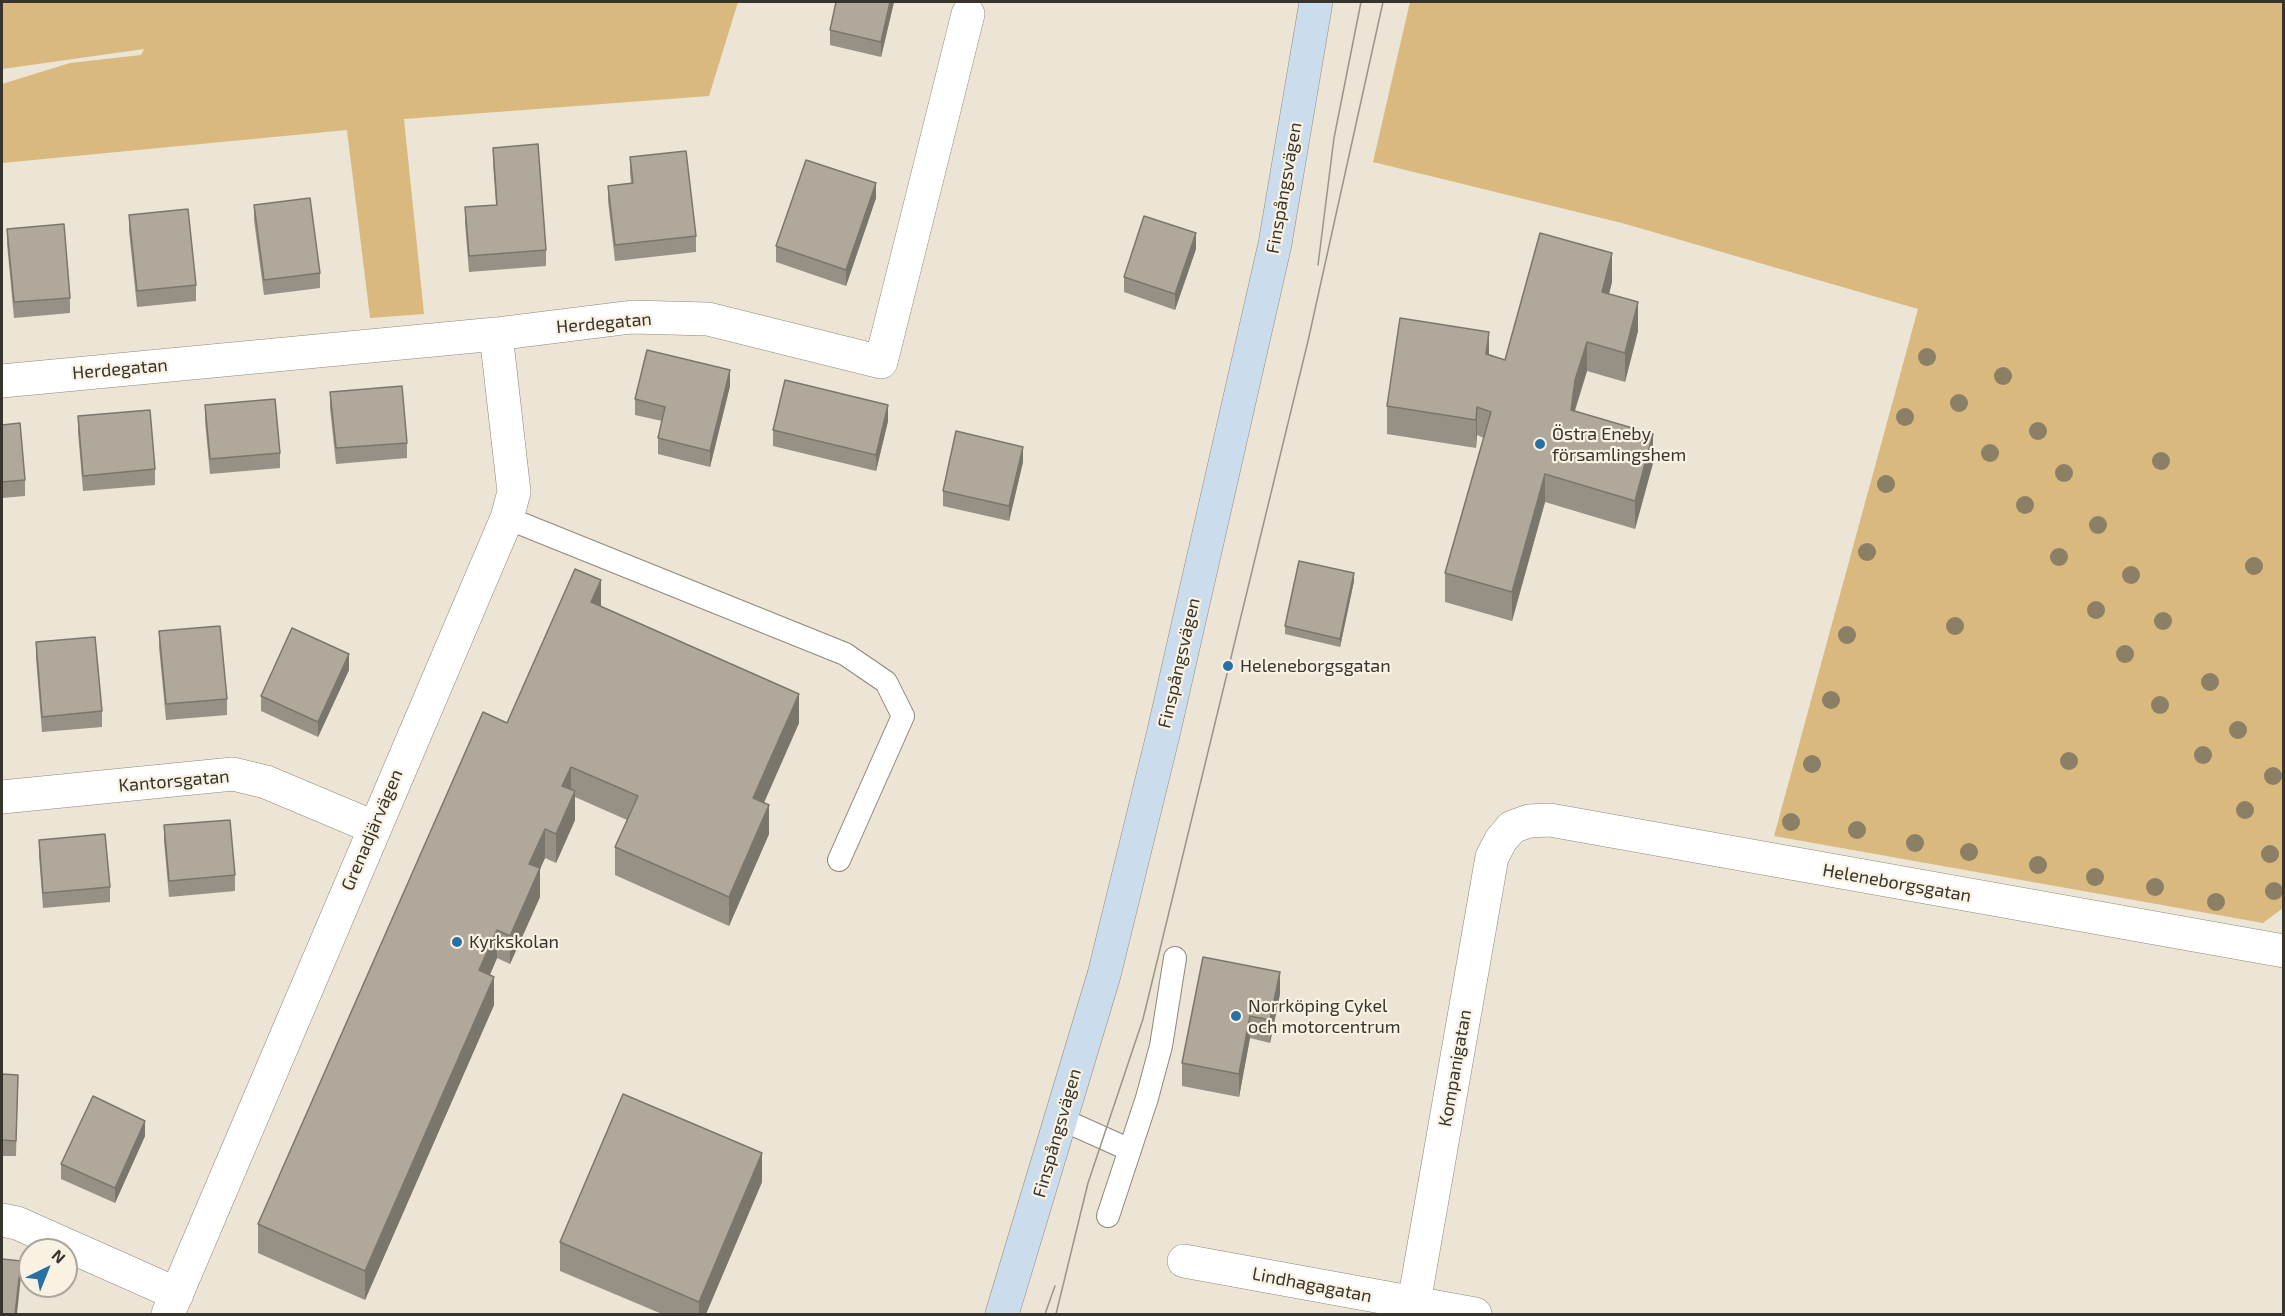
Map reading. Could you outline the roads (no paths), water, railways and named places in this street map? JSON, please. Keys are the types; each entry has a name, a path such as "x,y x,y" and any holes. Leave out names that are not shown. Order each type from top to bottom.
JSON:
{"main road":[{"name":"Finspångsvägen","path":"1002,1314 1104,975 1165,723 1275,244 1317,2"}],"street":[{"name":"Herdegatan","path":"2,381 496,334 632,317 708,319 881,362 968,14"},
{"name":"Grenadjärvägen","path":"173,1304 373,827 507,518 514,492 496,334"},
{"name":"Kantorsgatan","path":"2,797 233,774 266,782 373,827"},
{"name":"Heleneborgsgatan","path":"1512,827 1529,821 1550,820 2283,951"},
{"name":"Kompanigatan","path":"1413,1309 1492,857 1501,840 1512,827"},
{"path":"2,1220 17,1223 173,1304"},
{"name":"Lindhagagatan","path":"1184,1261 1413,1309 1475,1314"}],"lane":[{"path":"507,518 845,654 886,682 903,716 839,860"},
{"path":"1108,1216 1161,1046 1175,958"},
{"path":"1061,1119 1130,1150"}],"tram line":[{"path":"1318,265 1334,138 1361,2"},
{"path":"1056,1314 1088,1183 1143,1019 1308,341 1383,2"},
{"path":"1045,1314 1055,1286"}],"place":[{"name":"Östra Eneby församlingshem","path":"1540,444"},
{"name":"Heleneborgsgatan","path":"1228,666"},
{"name":"Kyrkskolan","path":"457,942"},
{"name":"Norrköping Cykel och motorcentrum","path":"1236,1016"}]}
